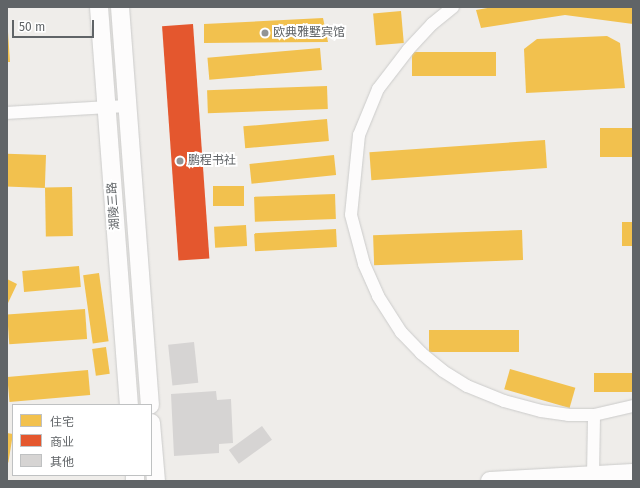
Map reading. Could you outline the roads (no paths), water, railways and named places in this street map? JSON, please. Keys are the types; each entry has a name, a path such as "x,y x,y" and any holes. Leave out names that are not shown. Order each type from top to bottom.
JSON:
{"main road":[{"name":"湖陵三路","path":"99,7 129,404"},
{"name":"湖陵三路","path":"120,7 125,106 150,404"},
{"path":"152,435 156,481"},
{"path":"490,481 633,473"}],"street":[{"path":"453,7 417,40 378,89 359,134 351,215 364,264 378,296 401,332 443,371 467,386 504,401 541,411 568,415 594,415 633,406"},
{"path":"7,113 125,106"},
{"path":"593,475 594,415"}],"place":[{"name":"欧典雅墅宾馆","path":"265,33"},
{"name":"鹏程书社","path":"180,161"}]}
